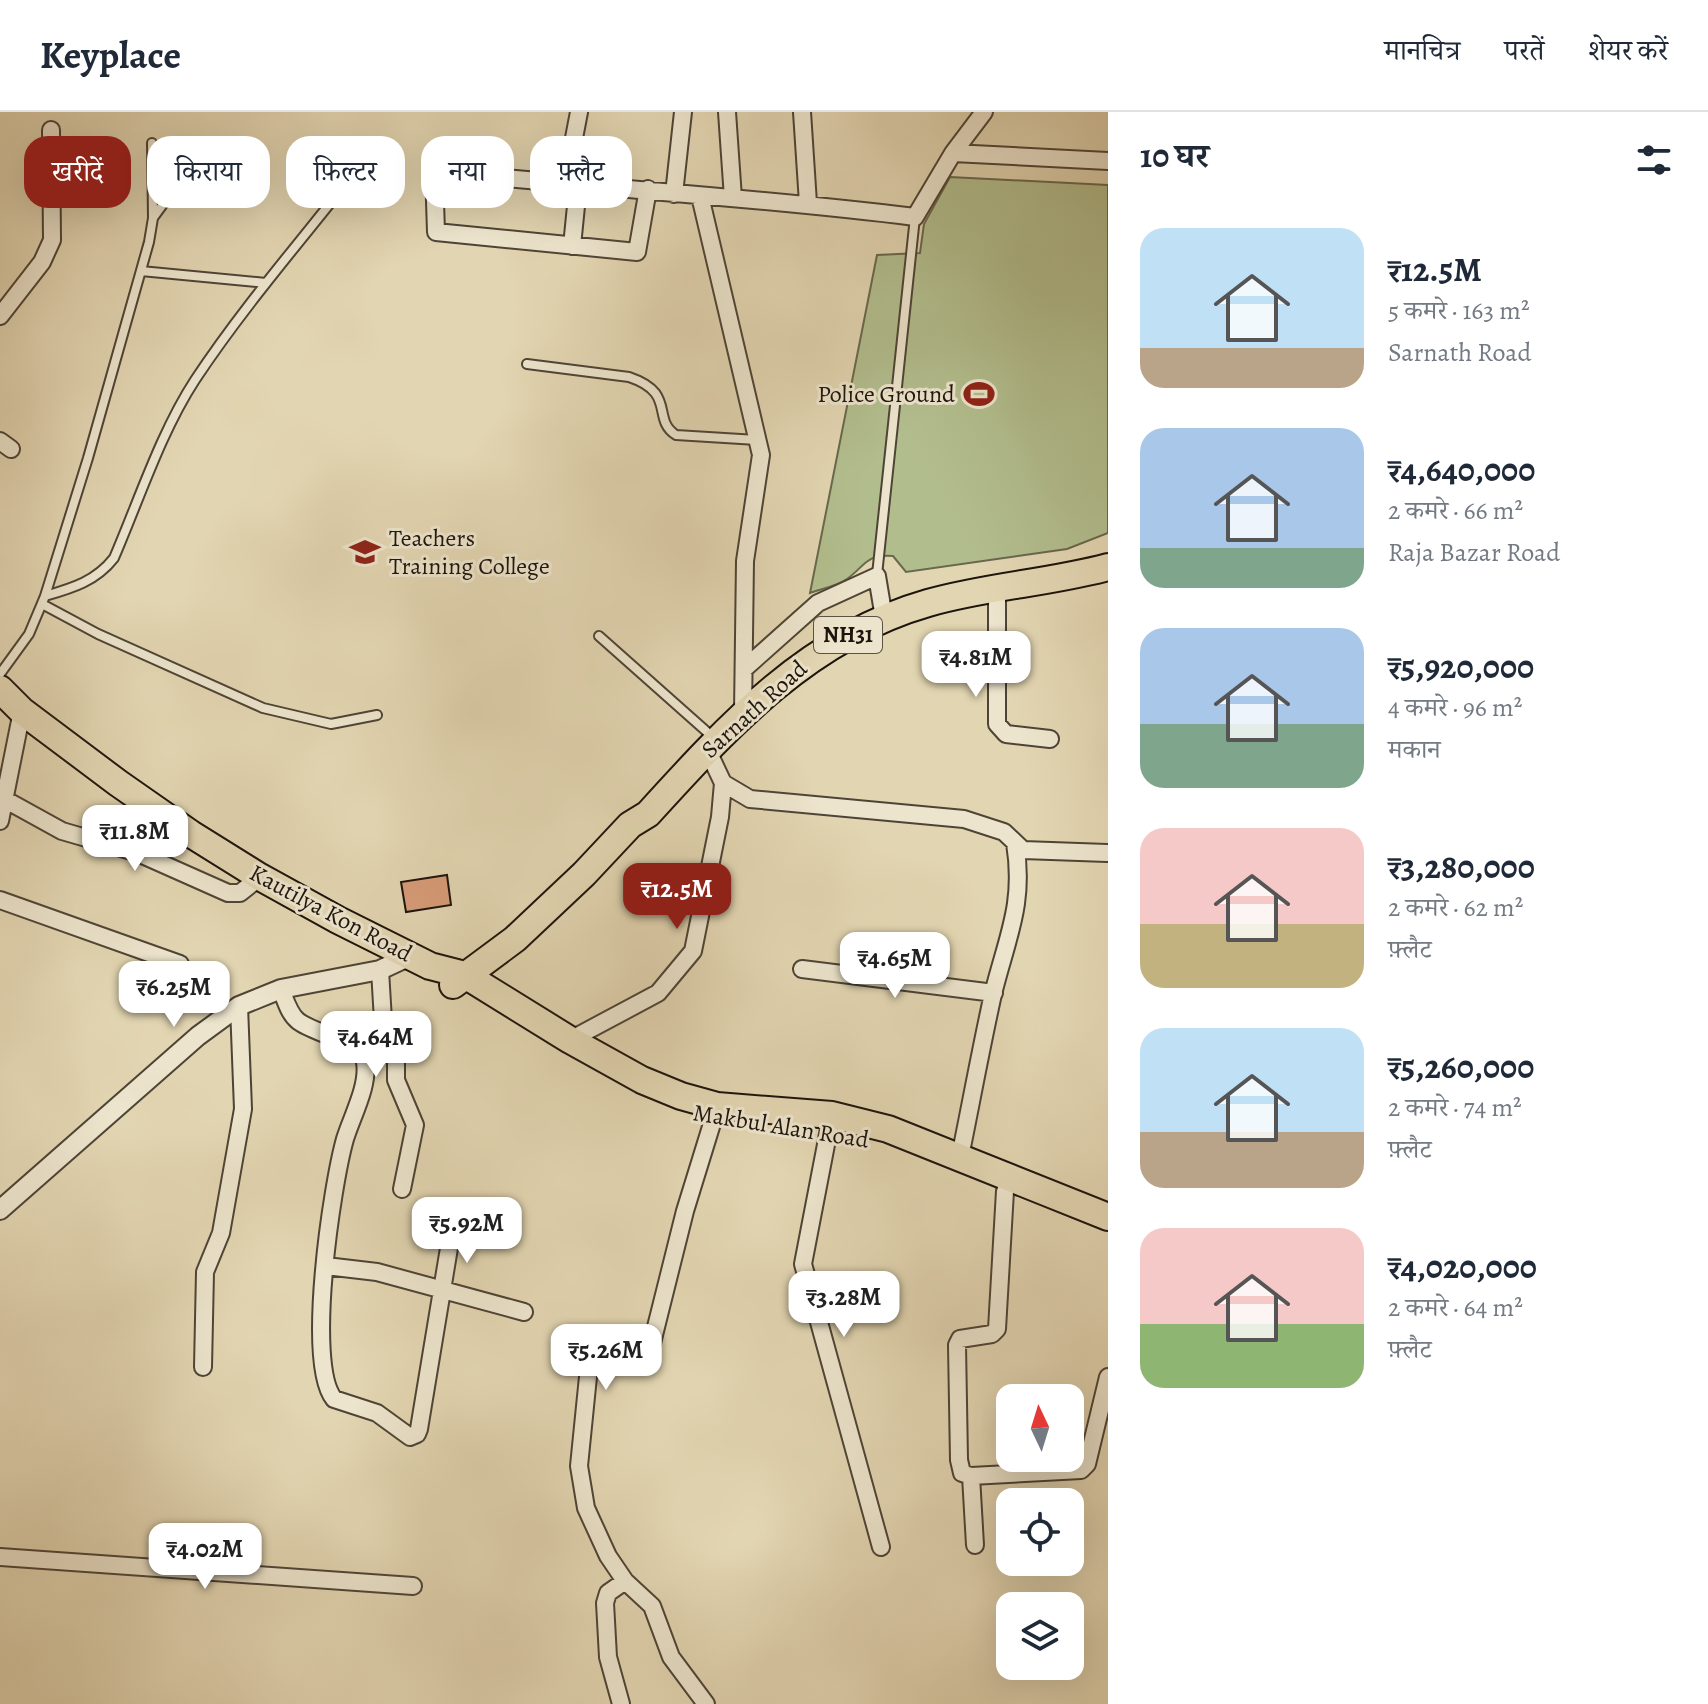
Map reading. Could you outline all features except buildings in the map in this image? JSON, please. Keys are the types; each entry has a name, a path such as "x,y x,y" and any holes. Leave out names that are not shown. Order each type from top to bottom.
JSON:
{"highway":[{"name":"Sarnath Road","path":"465,985 584,874 630,825 648,814 743,712 843,637 929,602 1108,567"},
{"name":"Kautilya Kon Road","path":"0,689 22,711 191,834 260,877 465,985"},
{"name":"Makbul Alan Road","path":"465,985 642,1080 681,1096 717,1106 832,1115 888,1129 1108,1217"},
{"name":"Makbul Alan Road","path":"465,985 638,1093 674,1107 714,1117 829,1129 878,1141 1108,1232"}],"street":[{"path":"577,136 579,112"},
{"path":"674,194 683,112"},
{"path":"727,112 733,198"},
{"path":"802,112 808,203"},
{"path":"632,188 808,203 915,217 953,153 984,112"},
{"path":"0,316 42,262 52,240 51,130"},
{"path":"953,153 1108,161"},
{"path":"530,181 434,171 436,232 637,252 648,189"},
{"path":"700,196 761,455 745,561 743,712"},
{"path":"572,208 572,246"},
{"path":"744,669 818,603 877,576 884,618"},
{"path":"997,588 997,724 1006,734 1050,739"},
{"path":"22,711 1,813 138,853 228,893 240,893 260,877"},
{"path":"570,1040 658,993 693,951 720,817 723,783 712,744"},
{"path":"723,783 750,799 964,819 1004,832 1023,850 1107,853"},
{"path":"960,1157 994,993 1017,912 1019,865 1015,843"},
{"path":"0,900 180,964"},
{"path":"0,1210 198,1036 239,1006 281,989 420,961"},
{"path":"802,969 994,993"},
{"path":"380,970 384,1037 396,1056 396,1080 415,1125 402,1189"},
{"path":"281,989 297,1021 357,1050 365,1062 364,1080 337,1171 326,1266 321,1334 322,1358 330,1395 341,1403 377,1413 410,1437 417,1434 419,1429 451,1236"},
{"path":"203,1367 205,1272 221,1233 243,1109 239,1006"},
{"path":"706,1704 671,1657 652,1606 625,1581 599,1539 586,1508 579,1466 590,1350 596,1344 642,1354 650,1351 685,1211 714,1117"},
{"path":"829,1129 803,1264 881,1547"},
{"path":"1005,1191 997,1329 992,1334 960,1339 956,1350 962,1473 971,1476 1070,1472 1084,1468 1108,1377"},
{"path":"326,1266 377,1272 524,1312"},
{"path":"971,1476 975,1545"},
{"path":"0,1557 413,1586"},
{"path":"621,1704 608,1657 605,1603 606,1595 625,1581"}],"lane":[{"path":"0,674 29,634 43,600 88,458 141,271 153,208"},
{"path":"153,218 160,208"},
{"path":"43,600 91,580 114,558 162,445 194,381 326,208"},
{"path":"877,576 915,217"},
{"path":"141,271 266,283"},
{"path":"527,364 639,380 658,395 669,430 676,435 757,440"},
{"path":"43,600 98,634 263,708 331,724 377,715"},
{"path":"599,636 712,744"}],"green space":[{"name":"Police Ground","path":"950,177 1108,185 1108,533 1067,549 906,572 893,556 877,557 843,581 810,593 877,255 920,253 924,224"}],"place":[{"name":"Police Ground","path":"979,394"},
{"name":"Teachers Training College","path":"365,552"}]}
